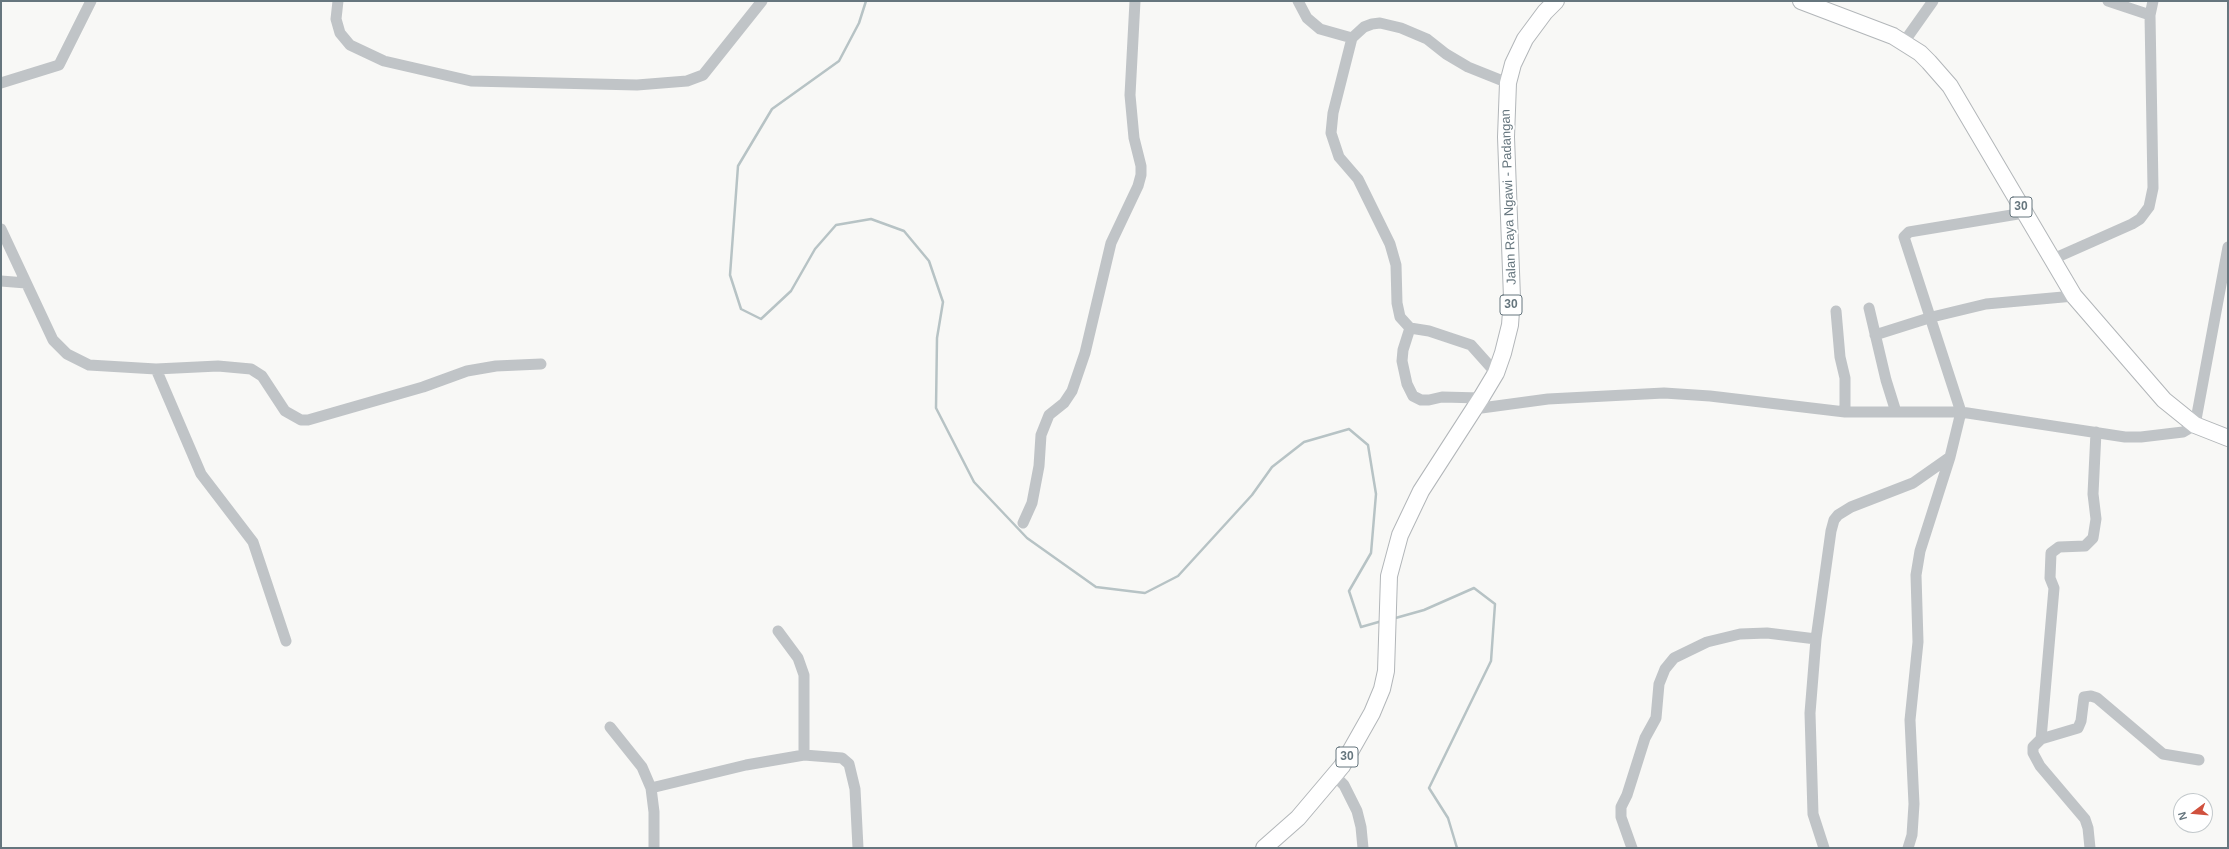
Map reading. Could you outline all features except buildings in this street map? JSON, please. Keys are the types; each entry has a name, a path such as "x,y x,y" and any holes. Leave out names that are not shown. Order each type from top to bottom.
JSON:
{"highway":[{"name":"Jalan Raya Ngawi - Padangan","path":"1334,775 1342,766 1372,713 1382,689 1388,642 1388,595 1392,559 1406,521 1433,471 1478,404 1496,373 1508,339 1511,313 1506,137 1508,82 1513,64 1525,39 1545,12 1556,1"},
{"name":"30","path":"1801,1 1879,29 1904,42 1929,62 1950,86 2074,296 2164,400 2195,425 2228,438"},
{"name":"30","path":"1264,848 1298,818 1334,775"}],"street":[{"path":"1,83 59,65 91,1"},
{"path":"338,1 336,19 340,33 350,45 384,61 471,81 637,85 687,81 703,76 762,1"},
{"path":"1023,523 1032,503 1039,466 1041,435 1049,415 1064,403 1072,391 1085,353 1111,243 1138,186 1141,175 1141,166 1134,138 1130,95 1135,1"},
{"path":"1298,1 1307,18 1320,29 1352,38"},
{"path":"1904,42 1932,1"},
{"path":"2108,1 2150,14"},
{"path":"2053,259 2132,224 2140,219 2149,207 2154,188 2150,14 2153,1"},
{"path":"1496,373 1470,345 1429,331 1410,328 1402,322 1398,311 1396,265 1390,244 1361,184 1341,162 1332,139 1331,120 1352,38 1364,27 1372,24 1380,23 1401,28 1428,39 1446,54 1468,67 1508,82"},
{"path":"1908,848 1912,834 1914,804 1910,720 1918,642 1916,574 1920,551 1950,457 1961,412 1932,317 1904,237 1905,234 2024,212"},
{"path":"1,229 53,340 67,354 89,365 156,369 218,366 251,369 262,376 285,412 301,420 308,420 423,387 467,371 496,366 541,364"},
{"path":"1410,328 1403,350 1402,361 1407,384 1413,396 1421,400 1442,397 1478,404 1664,393 1710,396 1845,412 1961,412 2096,432 2141,437 2183,432 2195,425 2228,247"},
{"path":"1,282 26,283"},
{"path":"1875,334 1932,317 2005,301 2074,296"},
{"path":"1869,308 1896,412"},
{"path":"1836,311 1840,357 1845,378 1845,412"},
{"path":"156,369 201,474 253,542 286,641"},
{"path":"2041,739 2054,588 2050,578 2051,552 2059,547 2085,546 2093,538 2096,519 2093,494 2096,432"},
{"path":"1824,848 1813,814 1810,713 1816,639 1831,530 1838,514 1851,507 1913,483 1950,457"},
{"path":"778,631 798,658 804,675 804,755"},
{"path":"1632,848 1621,817 1621,807 1627,795 1645,738 1656,718 1659,684 1665,669 1674,658 1707,642 1740,634 1767,633 1816,639"},
{"path":"2090,848 2088,828 2085,819 2035,759 2033,748 2041,739 2078,728 2081,721 2084,698 2091,696 2097,698 2163,754 2199,760"},
{"path":"610,727 642,767 652,788 654,848"},
{"path":"652,788 746,765 804,755 842,758 850,764 855,789 858,848"},
{"path":"1334,775 1344,785 1357,811 1361,828 1363,848"}],"waterway":[{"path":"866,1 859,23 839,61 772,109 738,166 730,275 741,309 761,319 791,291 815,249 836,225 871,219 904,231 929,261 943,302 937,338 936,408 974,482 1027,538 1096,587 1145,593 1178,576 1252,495 1272,467 1304,442 1349,429 1368,445 1376,494 1371,553 1349,591 1361,627 1382,621"},
{"path":"1392,619 1424,610 1474,588 1495,604 1491,661 1429,788 1448,818 1457,848"}]}
